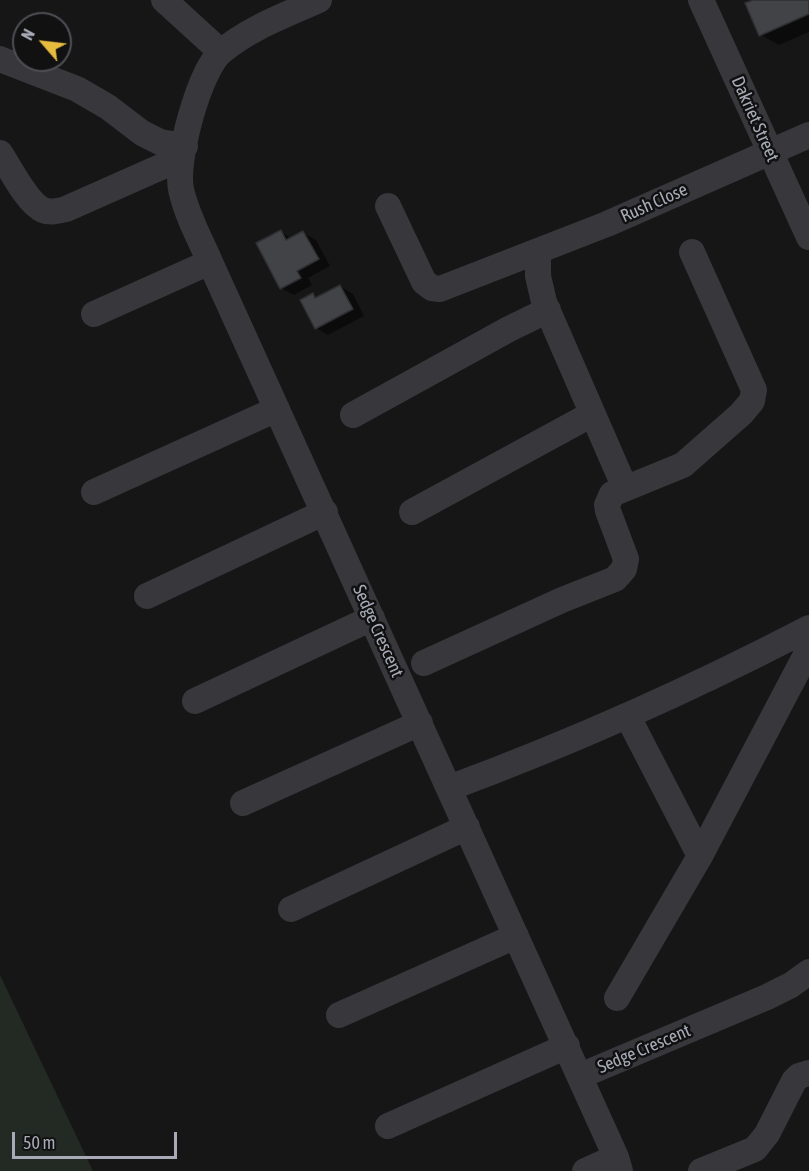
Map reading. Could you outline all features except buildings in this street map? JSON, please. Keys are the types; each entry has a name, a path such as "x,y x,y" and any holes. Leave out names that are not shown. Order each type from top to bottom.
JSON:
{"street":[{"path":"164,0 221,52"},
{"name":"Sedge Crescent","path":"318,0 277,9 221,52 208,67 199,88 183,152 180,181 184,200 210,262 580,1076 767,997 791,985 809,972"},
{"name":"Dakriet Street","path":"701,0 809,237"},
{"path":"0,59 76,89 108,107 142,133 183,152"},
{"name":"Rush Close","path":"388,206 424,282 432,288 440,289 538,252 809,135"},
{"path":"0,153 32,203 44,210 54,212 66,209 183,152"},
{"path":"538,252 539,284 548,310 625,488"},
{"path":"424,663 562,600 610,582 620,574 626,564 626,559 609,517 607,505 612,494 683,465 741,414 754,397 754,390 692,252"},
{"path":"94,314 210,262"},
{"path":"353,415 548,310"},
{"path":"94,492 277,409"},
{"path":"412,512 592,414"},
{"path":"147,596 325,512"},
{"path":"195,701 372,618"},
{"path":"449,788 532,758 628,717 736,667 809,628"},
{"path":"617,998 700,856 809,649"},
{"path":"628,717 700,856"},
{"path":"243,803 420,723"},
{"path":"291,909 467,827"},
{"path":"339,1015 516,936"},
{"path":"388,1126 567,1046"},
{"path":"722,1168 755,1149 767,1134 794,1081 799,1076 809,1073"},
{"path":"580,1076 618,1164 585,1171"}],"shaded area":[{"path":"0,975 93,1171 0,1171"}]}
